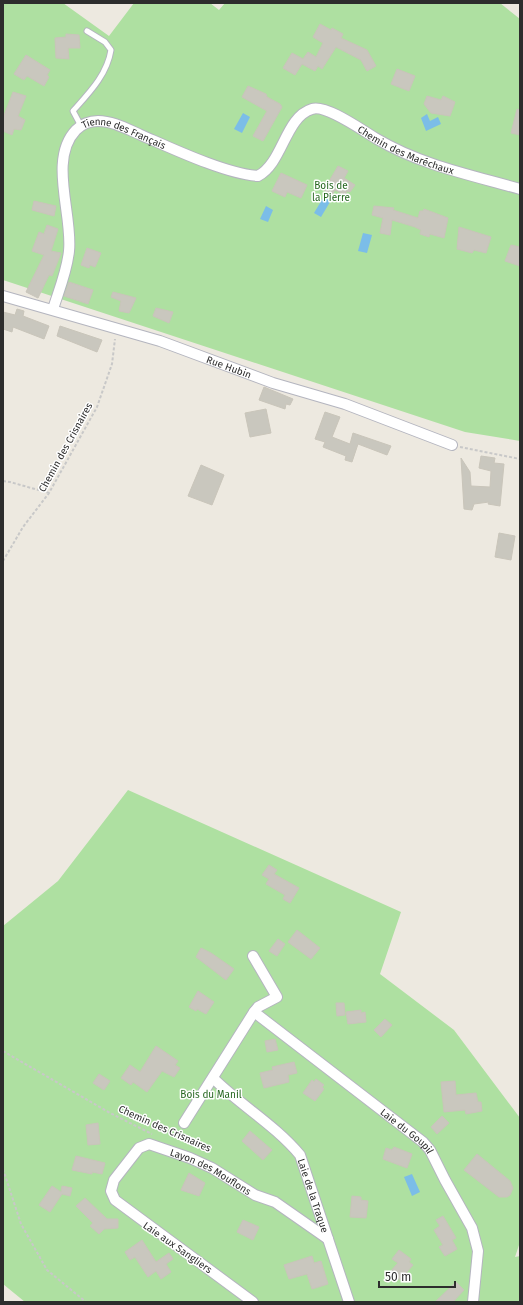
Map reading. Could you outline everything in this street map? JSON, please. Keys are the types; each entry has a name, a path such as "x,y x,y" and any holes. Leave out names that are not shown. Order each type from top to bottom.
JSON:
{"street":[{"name":"Chemin des Maréchaux","path":"298,118 312,108 325,109 389,146 430,164 520,189"},
{"name":"Tienne des Français","path":"53,309 69,250 69,228 62,175 63,158 72,135 81,126 93,121 107,122 237,172 258,176 269,168 298,118"},
{"name":"Rue Hubin","path":"3,296 53,309 116,330 160,341 273,383 345,404 452,446"},
{"path":"184,1123 254,1012 258,1007 277,997 253,956"},
{"name":"Laie du Goupil","path":"254,1012 423,1142 430,1150 472,1228 478,1252 473,1302"},
{"name":"Laie de la Traque","path":"213,1078 226,1091 290,1142 300,1155 349,1302"},
{"name":"Layon des Mouflons","path":"146,1144 163,1147 190,1158 222,1174 255,1195 275,1202 328,1239"},
{"name":"Laie aux Sangliers","path":"146,1144 139,1148 126,1164 112,1186 113,1196 121,1206 253,1302"}],"lane":[{"path":"81,126 73,111 93,88 109,65 111,50 104,42 87,31"}],"path":[{"name":"Chemin des Crisnaires","path":"3,562 23,527 50,493 97,406 112,364 116,330"},
{"path":"452,446 520,458"},
{"path":"3,481 50,493"},
{"name":"Chemin des Crisnaires","path":"3,1051 110,1113 157,1136"},
{"path":"3,1169 21,1224 47,1270 86,1302"}],"green space":[{"name":"Bois de la Pierre","path":"3,3 63,3 109,36 134,3 210,3 219,10 225,3 500,3 520,19 520,441 465,432 3,280"},
{"name":"Bois du Manil","path":"128,790 401,912 380,974 454,1030 520,1118 520,1242 515,1257 520,1256 520,1302 25,1302 3,1284 3,926 58,881"}],"water":[{"path":"243,113 250,117 242,133 234,129"},
{"path":"427,114 430,121 438,117 441,124 426,131 421,118"},
{"path":"323,198 327,198 330,202 321,217 314,213"},
{"path":"266,206 273,210 268,222 260,219"},
{"path":"363,233 372,235 367,253 358,251"},
{"path":"412,1174 420,1192 412,1196 404,1177"}],"building":[{"path":"320,24 343,34 341,38 367,50 376,66 367,71 361,60 336,47 322,69 318,66 315,71 302,64 295,75 283,68 292,53 303,59 308,52 316,57 323,43 313,37"},
{"path":"66,34 79,35 80,48 68,48 69,59 56,58 55,38 66,37"},
{"path":"26,55 50,70 47,75 49,77 44,86 27,76 24,80 14,74"},
{"path":"397,69 415,76 409,91 391,84"},
{"path":"248,86 266,94 267,97 280,104 282,107 263,141 253,136 267,111 242,97"},
{"path":"13,92 26,96 18,116 25,120 21,130 14,129 12,135 3,131 3,118"},
{"path":"427,96 441,100 443,96 455,102 450,116 431,113 424,104"},
{"path":"517,109 520,110 520,135 511,133"},
{"path":"338,166 348,171 344,178 355,185 350,192 347,191 345,195 335,190 332,195 324,190"},
{"path":"281,173 307,185 301,198 287,192 285,197 272,191"},
{"path":"34,201 56,206 54,216 32,210"},
{"path":"374,206 394,208 393,210 418,218 420,211 423,211 424,209 448,218 444,238 430,234 429,237 420,234 421,230 415,227 392,220 390,235 380,233 383,218 372,215"},
{"path":"47,225 58,229 51,251 61,253 52,276 49,275 38,298 26,292 44,255 32,251 39,232 44,234"},
{"path":"459,227 491,237 486,253 474,250 472,253 457,249"},
{"path":"511,245 520,247 520,266 505,261"},
{"path":"87,248 101,253 95,267 90,265 89,268 81,265"},
{"path":"69,282 93,290 88,304 64,296"},
{"path":"113,292 136,298 129,313 119,311 121,301 111,297"},
{"path":"156,308 173,312 169,323 153,316"},
{"path":"17,309 24,311 23,316 49,326 44,339 13,327 12,332 3,329 3,312 15,315"},
{"path":"60,326 102,340 97,352 57,336"},
{"path":"264,387 293,399 290,405 286,404 285,409 259,400"},
{"path":"266,409 271,433 250,437 245,413"},
{"path":"325,412 340,417 332,437 350,444 353,433 391,446 387,455 358,444 352,462 345,460 346,456 323,447 325,442 315,439"},
{"path":"481,456 495,458 494,463 504,464 500,506 488,504 489,502 474,504 472,510 464,509 461,458 470,472 471,486 490,487 491,471 479,468"},
{"path":"201,465 224,475 212,505 188,496"},
{"path":"499,533 515,536 511,560 495,557"},
{"path":"269,865 277,870 274,874 299,888 290,903 283,899 285,895 266,884 269,879 262,875"},
{"path":"297,930 320,948 311,959 288,942"},
{"path":"278,939 285,944 277,956 269,951"},
{"path":"201,948 234,969 226,980 196,957"},
{"path":"198,991 214,1002 206,1014 189,1007"},
{"path":"336,1003 344,1003 345,1015 337,1016"},
{"path":"361,1010 361,1013 365,1012 366,1022 348,1024 346,1012"},
{"path":"385,1019 392,1025 381,1037 374,1030"},
{"path":"275,1039 278,1050 267,1052 265,1041"},
{"path":"156,1046 178,1061 175,1065 180,1068 174,1077 162,1071 147,1092 133,1082 131,1085 121,1078 130,1065 140,1072"},
{"path":"294,1062 297,1073 288,1075 289,1082 264,1088 260,1073 273,1070 272,1067"},
{"path":"99,1074 110,1081 104,1090 93,1083"},
{"path":"316,1079 324,1085 322,1087 324,1089 315,1101 303,1093 312,1080 314,1082"},
{"path":"455,1081 456,1095 476,1093 478,1102 481,1102 482,1111 466,1114 465,1110 444,1112 441,1082"},
{"path":"442,1116 449,1123 437,1134 431,1127"},
{"path":"98,1123 100,1144 88,1145 86,1125"},
{"path":"250,1131 272,1150 263,1160 242,1141"},
{"path":"394,1147 412,1154 407,1168 383,1159 386,1148 392,1150"},
{"path":"477,1154 510,1181 513,1188 510,1195 507,1197 499,1197 464,1170"},
{"path":"76,1156 105,1163 102,1174 92,1172 92,1174 72,1170"},
{"path":"189,1173 205,1183 199,1196 181,1190"},
{"path":"52,1186 61,1192 62,1186 72,1188 70,1196 62,1194 50,1212 39,1205"},
{"path":"352,1196 361,1197 361,1200 368,1201 366,1218 350,1217"},
{"path":"85,1198 107,1219 118,1219 118,1228 104,1229 99,1234 90,1226 93,1223 76,1206"},
{"path":"443,1216 456,1238 452,1240 457,1249 445,1256 439,1247 443,1245 434,1230 440,1226 436,1220"},
{"path":"243,1220 259,1227 253,1240 237,1232"},
{"path":"142,1240 156,1262 169,1253 173,1259 166,1264 171,1272 161,1279 156,1271 148,1277 135,1257 130,1260 125,1252"},
{"path":"399,1250 411,1259 409,1262 413,1265 400,1280 390,1272 398,1263 392,1259"},
{"path":"312,1256 314,1263 321,1261 328,1284 312,1289 307,1274 289,1279 284,1265"},
{"path":"456,1282 464,1290 453,1302 435,1302"}]}
